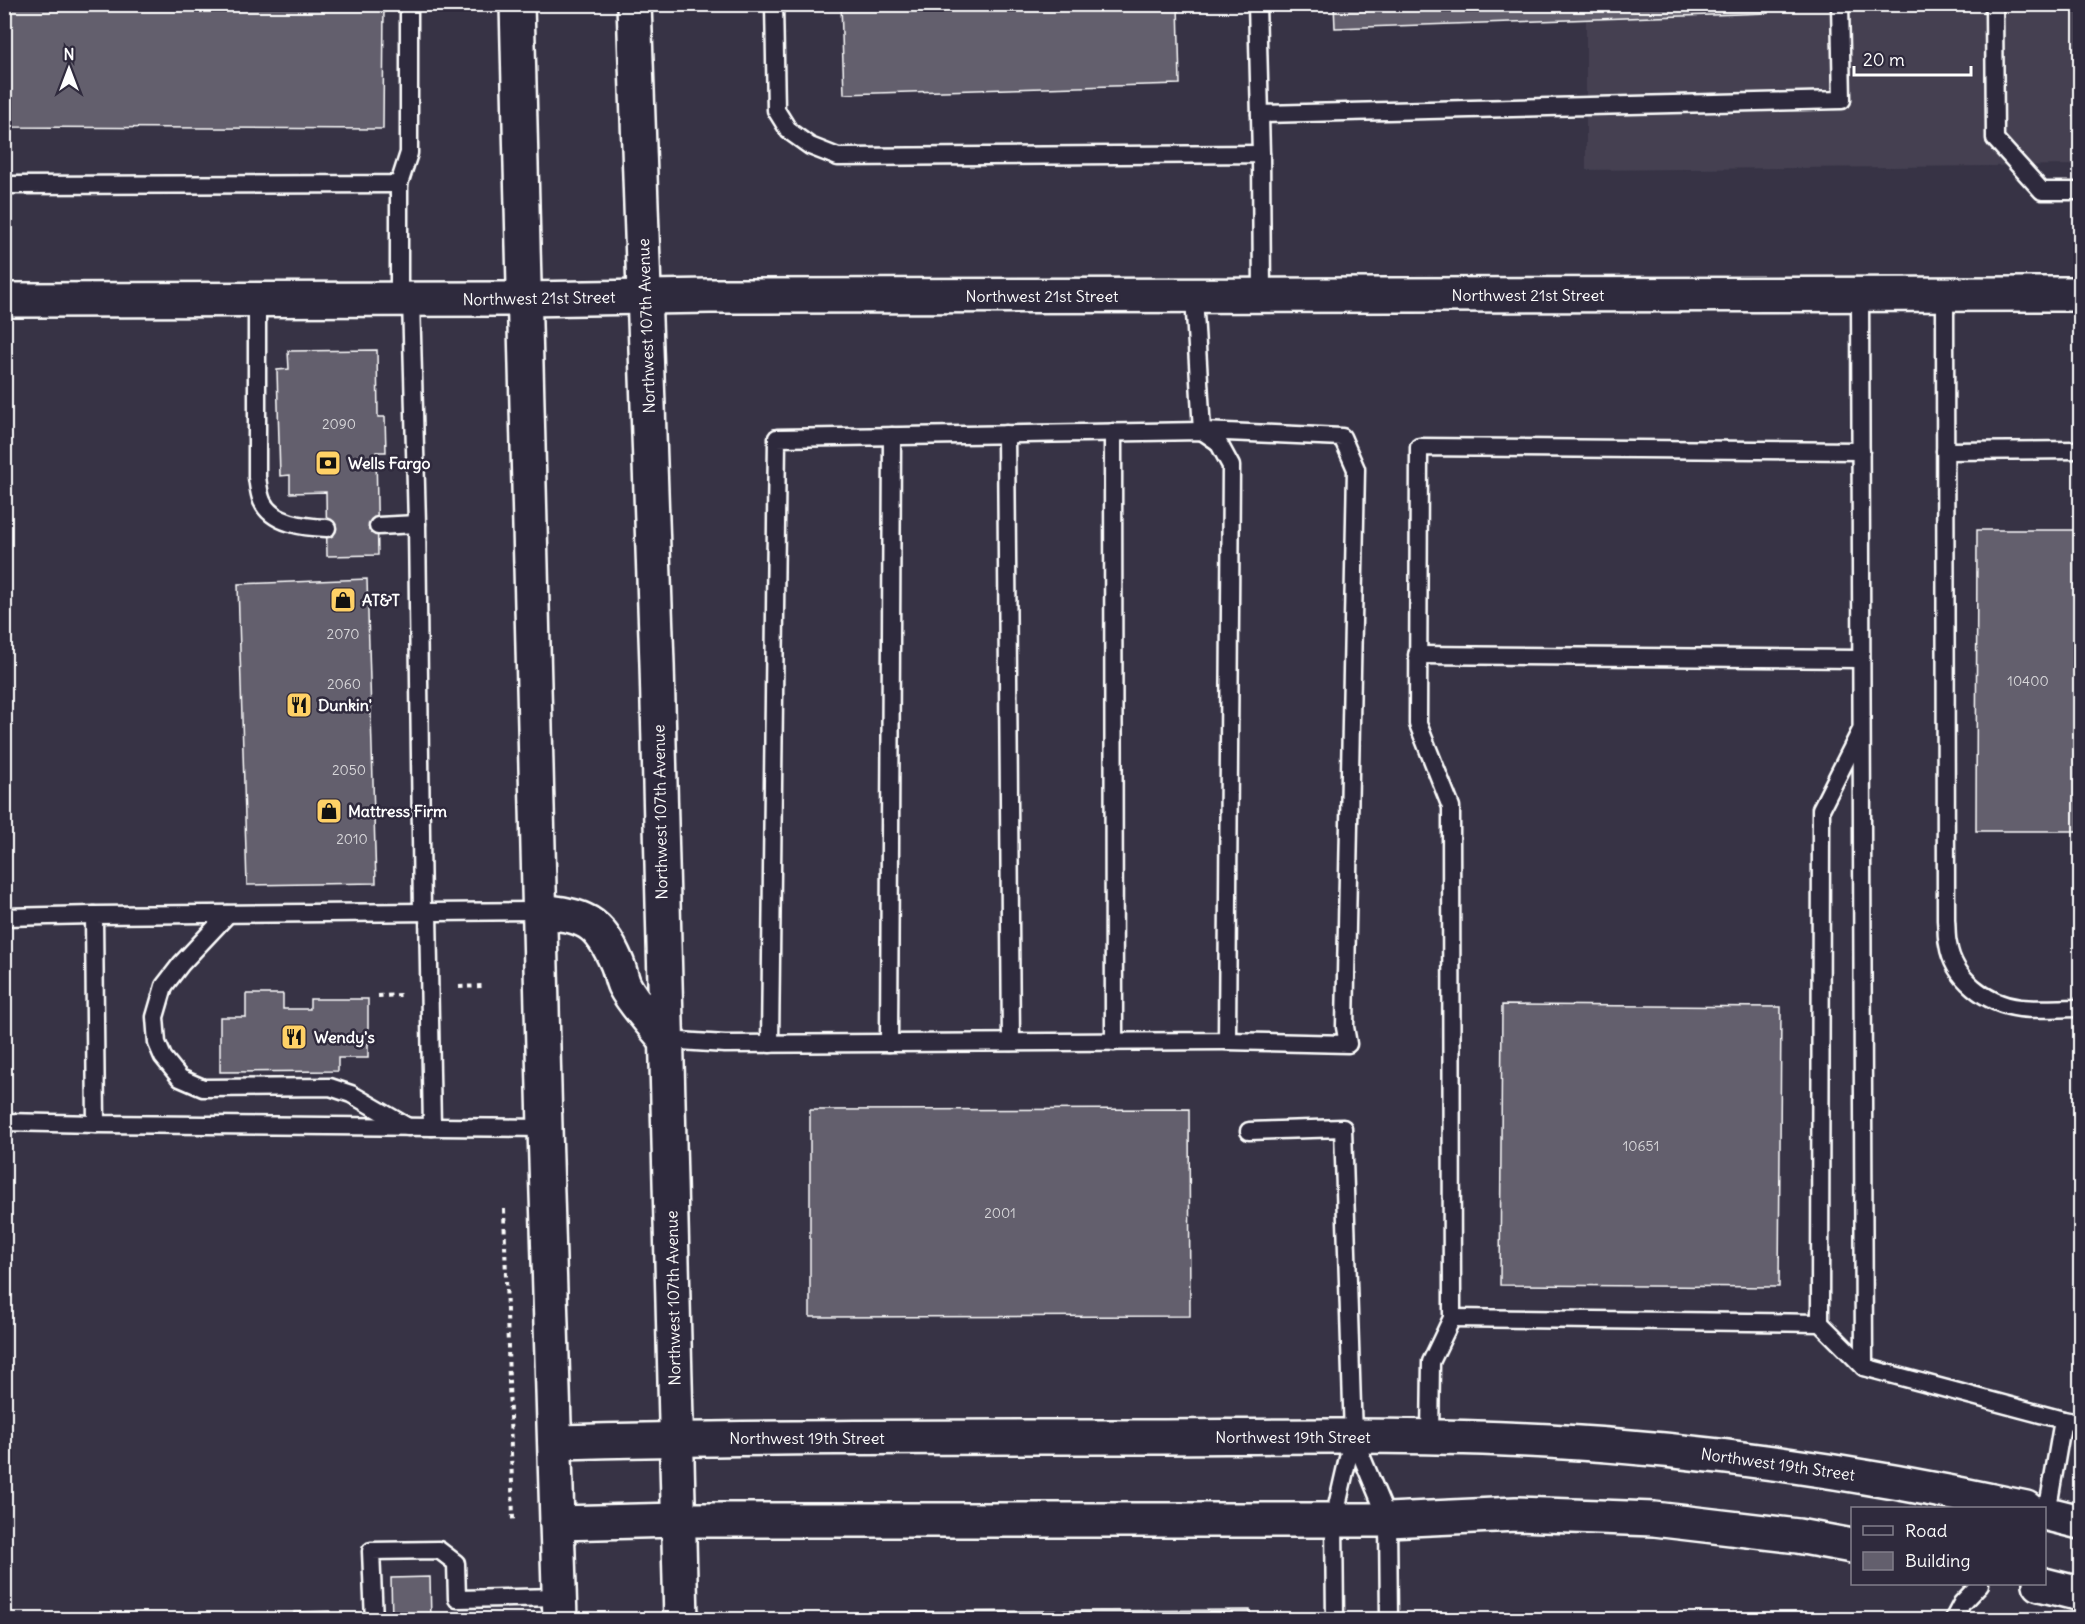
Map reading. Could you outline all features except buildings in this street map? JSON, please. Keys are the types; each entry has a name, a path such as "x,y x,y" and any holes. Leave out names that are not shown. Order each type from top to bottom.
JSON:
{"street":[{"path":"517,4 539,911 560,1608"},
{"name":"Northwest 107th Avenue","path":"634,4 657,664 681,1620"},
{"name":"Northwest 21st Street","path":"4,300 2080,294"},
{"path":"539,911 572,914 588,922 600,933 617,964 624,985 666,1040"},
{"name":"Northwest 19th Street","path":"555,1442 676,1438 1353,1436 1548,1441 1688,1452 1831,1470 2015,1507"},
{"path":"557,1523 679,1520 1388,1520 1516,1514 1654,1519 1798,1536 1851,1546"},
{"name":"Northwest 19th Street","path":"2046,1514 2080,1522"},
{"path":"2044,1585 2080,1594"}],"lane":[{"path":"409,4 409,153 399,184 417,524 432,1127"},
{"path":"774,4 776,110 789,131 810,146 838,157 1261,154"},
{"path":"1257,4 1262,295"},
{"path":"1260,114 1842,100 1840,4"},
{"path":"1994,4 1995,139 2042,191 2080,191"},
{"path":"4,184 399,184"},
{"path":"1860,294 1864,1367"},
{"path":"1945,294 1946,920 1948,946 1957,969 1973,988 1994,1001 2019,1008 2080,1008"},
{"path":"1194,296 1202,431"},
{"path":"257,300 257,477 262,501 270,513 289,523 327,528"},
{"path":"1202,431 1218,442 1231,466 1227,1041"},
{"path":"666,1040 770,1044 1227,1041 1348,1044 1345,1016 1356,469 1342,436 1202,431 777,438 770,1044"},
{"path":"1113,432 1114,1042"},
{"path":"1006,434 1011,1042"},
{"path":"889,1043 891,436"},
{"path":"1430,1438 1431,1362 1452,1318 1451,807 1418,724 1419,447 1861,451"},
{"path":"1945,451 2080,450"},
{"path":"378,526 417,524"},
{"path":"1417,655 1861,659"},
{"path":"1820,1323 1821,809 1862,728"},
{"path":"4,917 539,911"},
{"path":"228,914 181,964 164,987 155,1017 157,1043 163,1057 180,1078 203,1088 330,1087 351,1094 408,1127"},
{"path":"94,915 96,1124"},
{"path":"4,1122 545,1128"},
{"path":"1250,1131 1343,1128 1353,1436 1334,1519 1335,1620"},
{"path":"1452,1318 1820,1323 1864,1367 2080,1423"},
{"path":"2041,1507 2063,1420"},
{"path":"1353,1436 1388,1520 1389,1620"},
{"path":"374,1620 371,1551 440,1550 456,1563 457,1599 560,1608"},
{"path":"1953,1620 1962,1603 1979,1585"}],"path":[{"path":"449,988 482,987"},
{"path":"378,996 412,995"},
{"path":"504,1209 513,1520"}],"shaded area":[{"path":"1586,5 2080,5 2080,165 1586,170"}],"place":[{"name":"Wells Fargo","path":"328,463"},
{"name":"AT&T","path":"343,600"},
{"name":"Dunkin'","path":"299,705"},
{"name":"Mattress Firm","path":"329,811"},
{"name":"Wendy's","path":"294,1037"}]}
